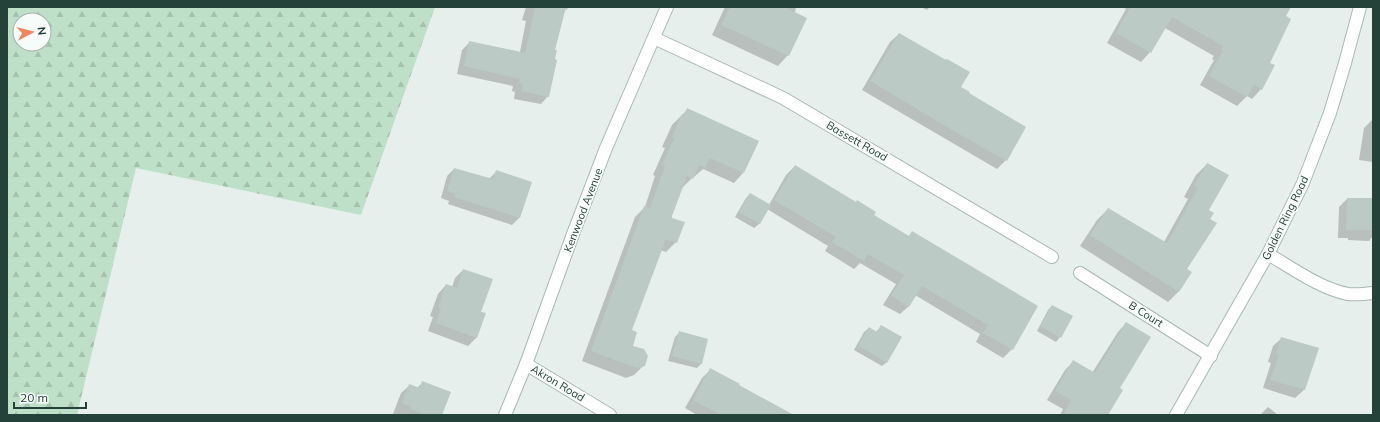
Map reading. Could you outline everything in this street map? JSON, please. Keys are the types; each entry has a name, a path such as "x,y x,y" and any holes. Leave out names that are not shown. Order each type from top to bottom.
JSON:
{"street":[{"name":"Kenwood Avenue","path":"505,415 526,364 606,148 667,7"},
{"name":"Golden Ring Road","path":"1176,415 1268,254 1303,183 1316,151 1336,92 1360,7"},
{"name":"Bassett Road","path":"654,38 783,98 1052,257"},
{"path":"1268,254 1317,282 1336,290 1349,294 1373,293"},
{"name":"B Court","path":"1080,273 1211,356"},
{"name":"Akron Road","path":"526,364 610,415"}],"green space":[{"path":"7,7 435,7 361,215 136,168 77,415 7,415"}],"building":[{"path":"535,7 566,7 555,50 557,50 555,59 557,60 549,97 521,91 523,84 519,83 520,79 464,66 469,41 525,53"},
{"path":"730,7 784,7 807,18 789,56 721,25"},
{"path":"1130,7 1291,7 1286,16 1291,19 1270,63 1275,65 1262,90 1254,85 1247,97 1209,76 1223,50 1221,50 1223,46 1172,17 1151,53 1116,33"},
{"path":"899,33 970,72 961,87 1026,127 1007,161 870,81"},
{"path":"687,108 759,141 744,173 710,158 705,168 699,165 693,179 687,176 672,216 672,218 685,222 677,243 666,239 632,330 637,332 633,346 644,349 648,356 645,366 637,368 591,351 644,206 650,208 665,166 662,165 674,138 672,137 682,114 684,115"},
{"path":"1207,163 1229,175 1209,210 1214,213 1210,219 1217,223 1187,269 1192,272 1179,292 1090,235 1108,208 1167,243 1198,188 1194,186"},
{"path":"795,165 856,202 857,200 876,212 874,215 909,236 912,231 1038,306 1013,350 983,333 988,325 922,286 909,307 891,296 904,275 868,254 864,261 832,242 836,237 774,200"},
{"path":"454,168 493,179 496,170 532,182 520,218 454,197 455,194 447,191"},
{"path":"750,193 771,205 760,224 739,212"},
{"path":"1347,198 1373,198 1373,230 1346,230"},
{"path":"463,269 493,279 481,312 486,313 477,338 436,323 441,308 438,307 446,284 457,288"},
{"path":"1052,305 1073,316 1061,338 1040,326"},
{"path":"1126,322 1151,337 1120,388 1123,390 1108,415 1063,415 1071,400 1055,391 1073,360 1095,373"},
{"path":"881,325 902,337 887,363 858,345 869,327 877,332"},
{"path":"679,331 708,339 702,364 672,356"},
{"path":"1281,337 1319,348 1305,390 1270,380 1279,355 1276,354"},
{"path":"710,368 794,415 721,415 693,400"},
{"path":"422,381 451,392 442,415 426,415 410,409 411,407 402,403 409,384 420,388"}]}
